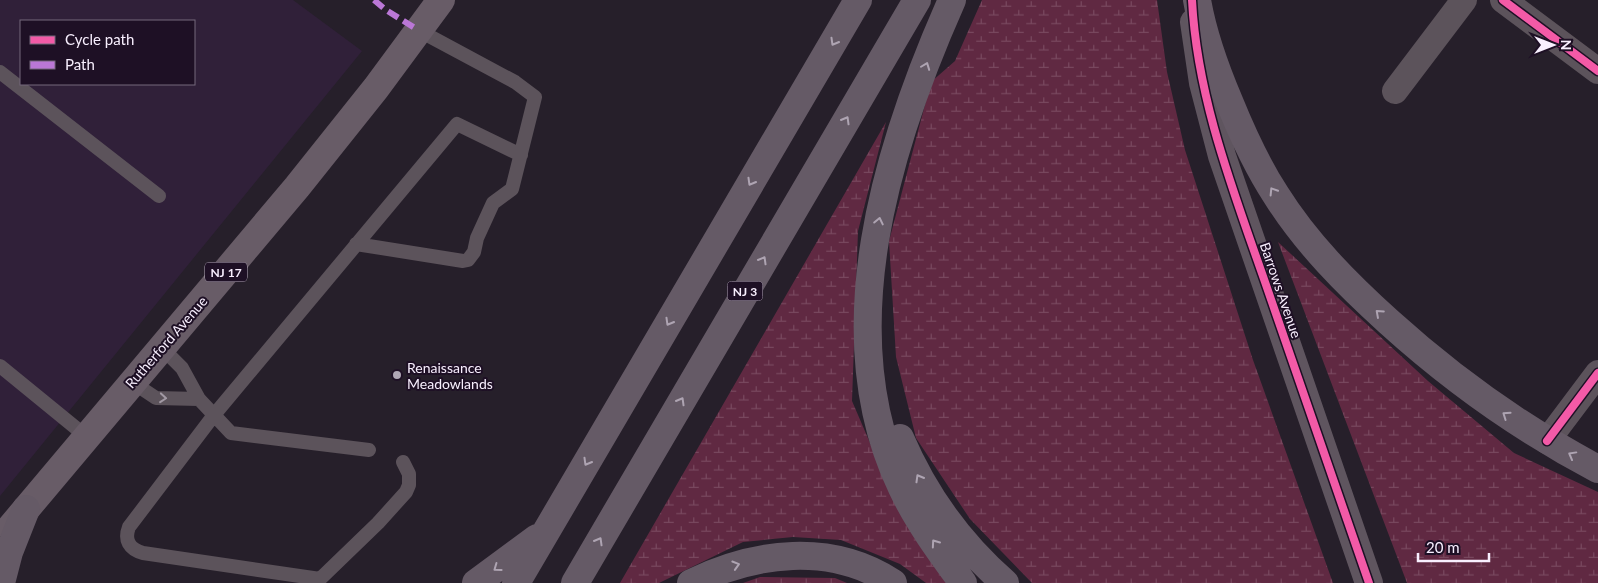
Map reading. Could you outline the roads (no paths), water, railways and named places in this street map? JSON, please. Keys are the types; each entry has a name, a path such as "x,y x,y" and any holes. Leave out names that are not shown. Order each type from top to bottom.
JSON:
{"highway":[{"path":"516,583 858,0"},
{"name":"NJ 3","path":"575,583 917,0"},
{"path":"952,0 922,75 896,154 881,210 872,264 868,310 868,363 884,441 901,487 911,506 963,583"},
{"path":"1197,0 1214,64 1246,139 1276,196 1308,239 1351,286 1423,352 1470,389 1547,441 1598,469"},
{"path":"872,264 872,313 878,364 883,388 898,435 918,477 943,515 974,554 1006,583"},
{"path":"1,583 9,552 26,509"},
{"path":"476,583 546,531"},
{"path":"691,583 707,575 743,563 794,555 829,557 845,561 873,571 893,583"}],"main road":[{"name":"Rutherford Avenue","path":"0,540 318,160 441,0"}],"street":[{"name":"Barrows Avenue","path":"1192,0 1194,29 1203,82 1222,156 1369,583"},
{"path":"1395,91 1464,0"},
{"path":"1503,0 1598,71"},
{"path":"1547,441 1598,373"}],"lane":[{"path":"356,244 463,261 468,260 474,252 493,202 512,189 535,97 515,82 418,30"},
{"path":"0,72 159,196"},
{"path":"403,462 409,474 409,485 406,492 378,523 320,579 136,551 128,543 126,536 129,527 214,415 457,124 521,155"},
{"path":"162,348 182,368 198,399 232,433 369,450"},
{"path":"0,366 87,437"},
{"path":"132,382 156,398 198,399"}],"place":[{"name":"Renaissance Meadowlands","path":"397,375"}]}
